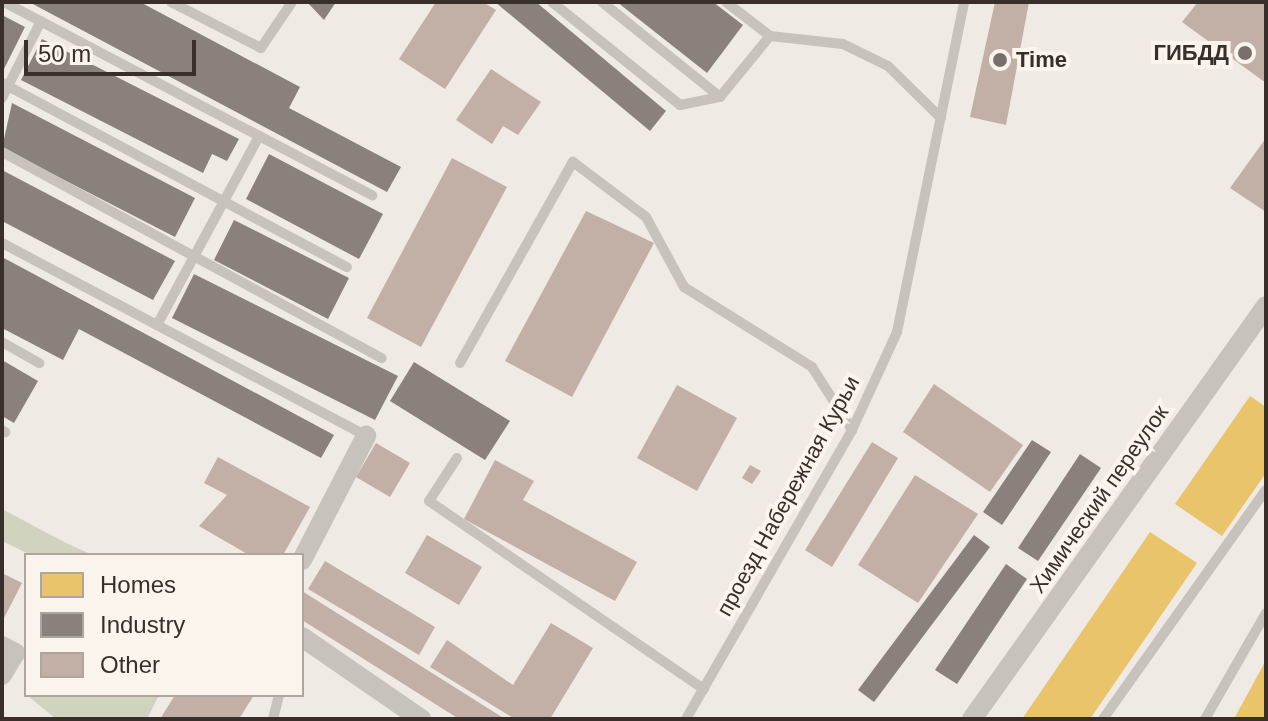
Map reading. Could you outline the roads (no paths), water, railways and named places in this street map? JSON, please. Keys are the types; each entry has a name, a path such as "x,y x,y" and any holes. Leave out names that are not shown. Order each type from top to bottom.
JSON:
{"street":[{"name":"Химический переулок","path":"972,719 1266,306"},
{"path":"304,556 366,436"},
{"path":"304,638 421,719"},
{"path":"2,646 15,653 2,675"}],"lane":[{"path":"4,2 372,195"},
{"path":"171,2 261,48 292,2"},
{"path":"552,2 680,105 720,97 770,36"},
{"path":"602,2 720,97"},
{"path":"726,2 770,36 843,44 888,66 941,118"},
{"name":"проезд Набережная Курьи","path":"686,719 852,430 897,332 964,2"},
{"path":"2,98 5,85 41,21"},
{"path":"5,85 347,267"},
{"path":"157,325 259,136"},
{"path":"2,152 382,358"},
{"path":"460,363 573,162 646,217 684,287 812,367 852,430"},
{"path":"2,243 366,436"},
{"path":"2,342 39,363"},
{"path":"457,458 429,501 704,689"},
{"path":"1103,719 1266,490"},
{"path":"1205,719 1266,613"},
{"path":"273,719 278,697"}],"place":[{"name":"ГИБДД","path":"1245,53"},
{"name":"Time","path":"1000,60"}]}
